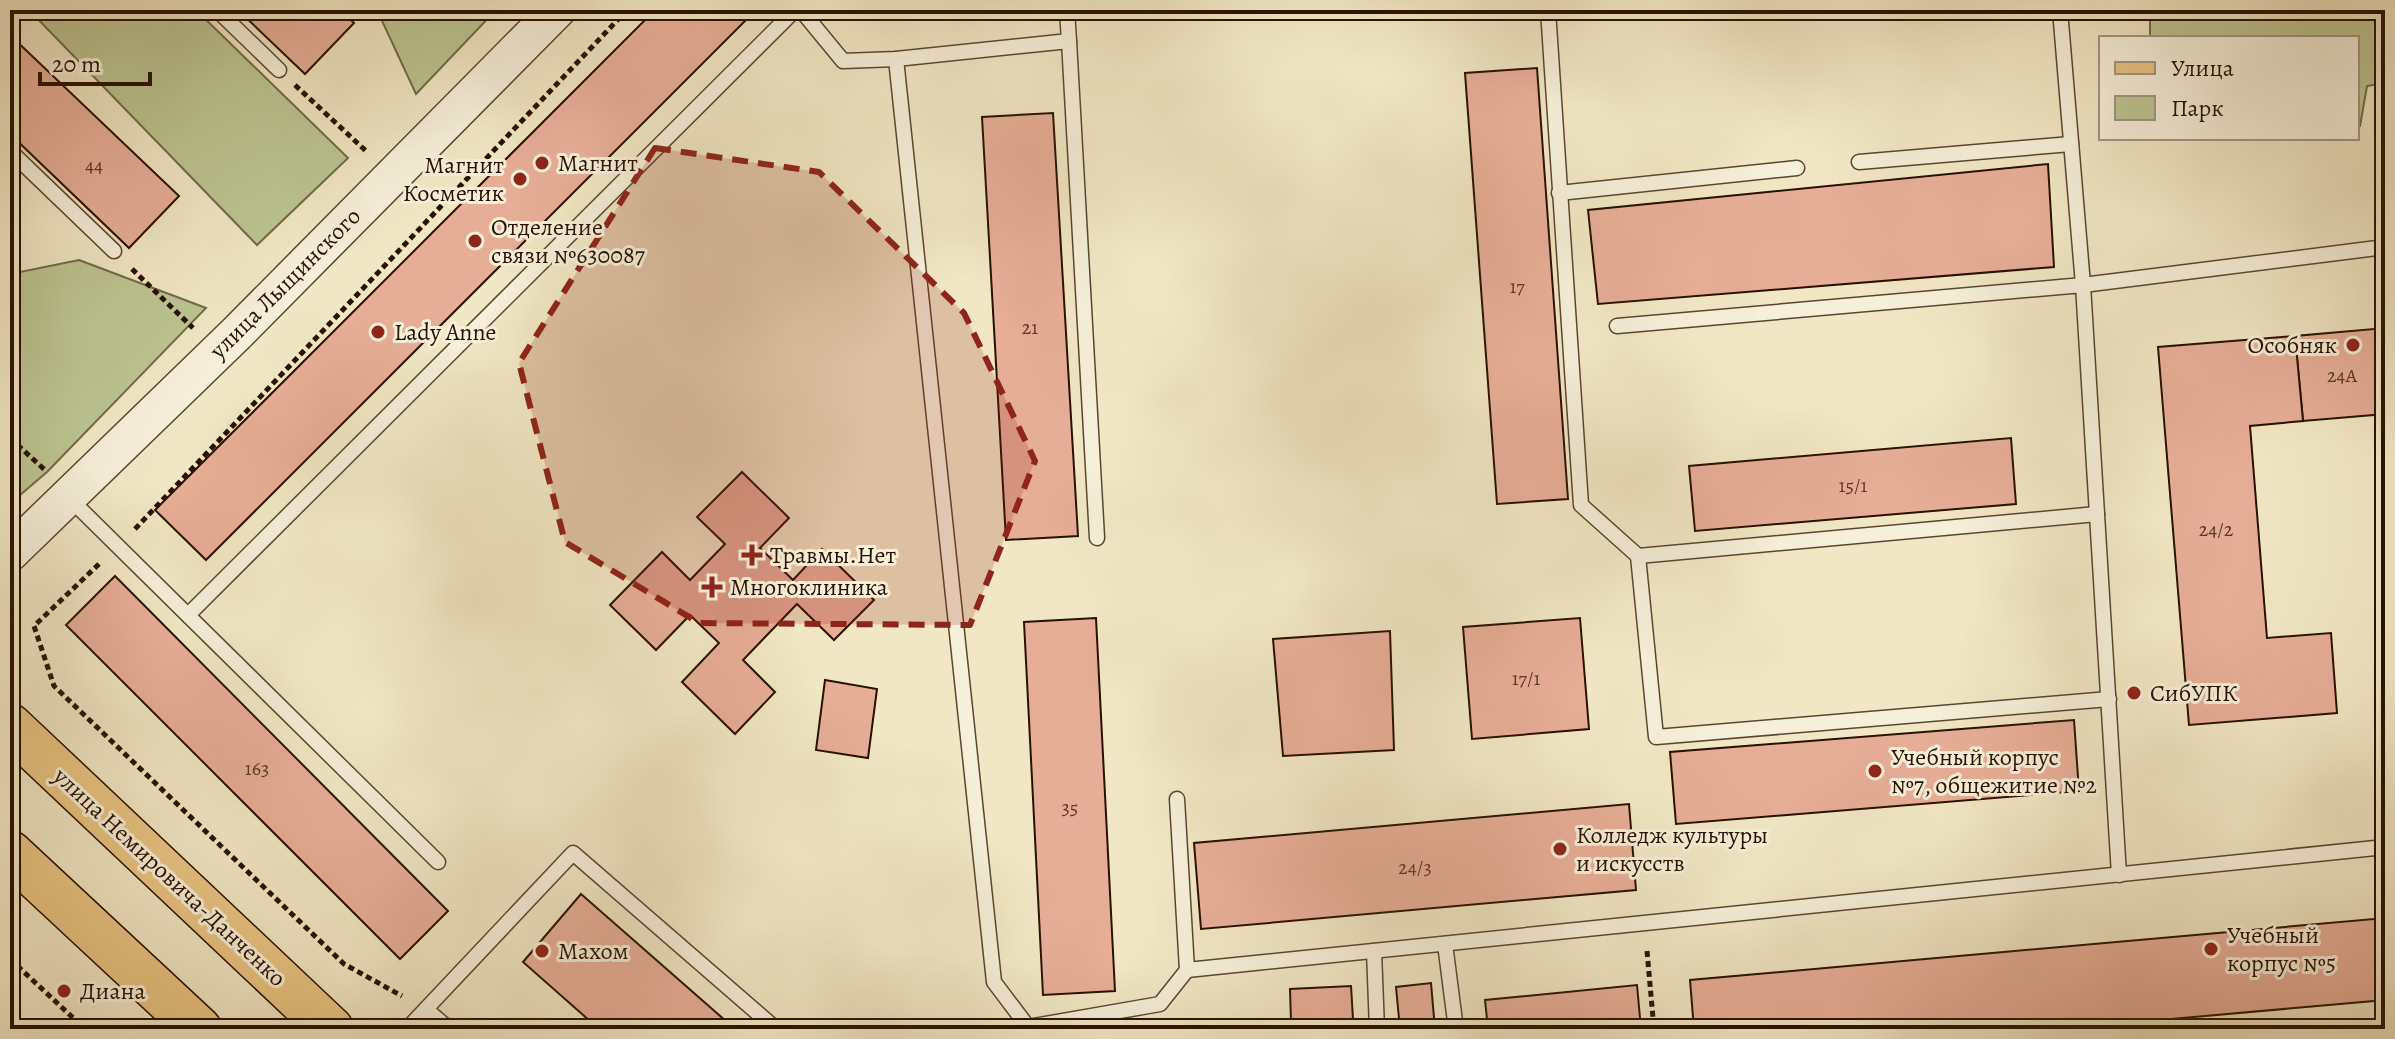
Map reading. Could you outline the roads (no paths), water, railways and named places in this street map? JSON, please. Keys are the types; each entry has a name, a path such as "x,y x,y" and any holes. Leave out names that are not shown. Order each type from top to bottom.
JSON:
{"main road":[{"name":"улица Немировича-Данченко","path":"10,726 331,1029"},
{"path":"10,853 199,1029"}],"street":[{"name":"улица Лыщинского","path":"10,553 57,484 236,334 557,10"}],"lane":[{"path":"217,10 279,70"},
{"path":"188,615 795,10"},
{"path":"801,10 843,61 896,59 1069,41"},
{"path":"1067,10 1097,538"},
{"path":"1548,10 1581,505 1638,556 1656,737 2109,699"},
{"path":"2060,10 2083,285 2119,875"},
{"path":"896,59 994,982 1028,1028 1160,1004 1187,970 1177,799"},
{"path":"1859,162 2071,144"},
{"path":"10,151 114,251"},
{"path":"1559,193 1797,168"},
{"path":"1617,326 2083,285 2385,247"},
{"path":"57,484 438,862"},
{"path":"1638,556 2097,514"},
{"path":"1187,970 2385,847"},
{"path":"407,1029 573,853 776,1029"},
{"path":"1445,944 1456,1029"},
{"path":"1374,951 1377,1029"},
{"path":"427,1010 449,1029"}],"place":[{"name":"Магнит","path":"542,163"},
{"name":"Магнит Косметик","path":"520,179"},
{"name":"Отделение связи №630087","path":"475,241"},
{"name":"Lady Anne","path":"378,332"},
{"name":"Особняк","path":"2353,345"},
{"name":"Травмы.Нет","path":"752,555"},
{"name":"Многоклиника","path":"712,587"},
{"name":"СибУПК","path":"2134,693"},
{"name":"Учебный корпус №7, общежитие №2","path":"1875,771"},
{"name":"Колледж культуры и искусств","path":"1560,849"},
{"name":"Учебный корпус №5","path":"2211,949"},
{"name":"Махом","path":"542,951"},
{"name":"Диана","path":"64,991"}]}
